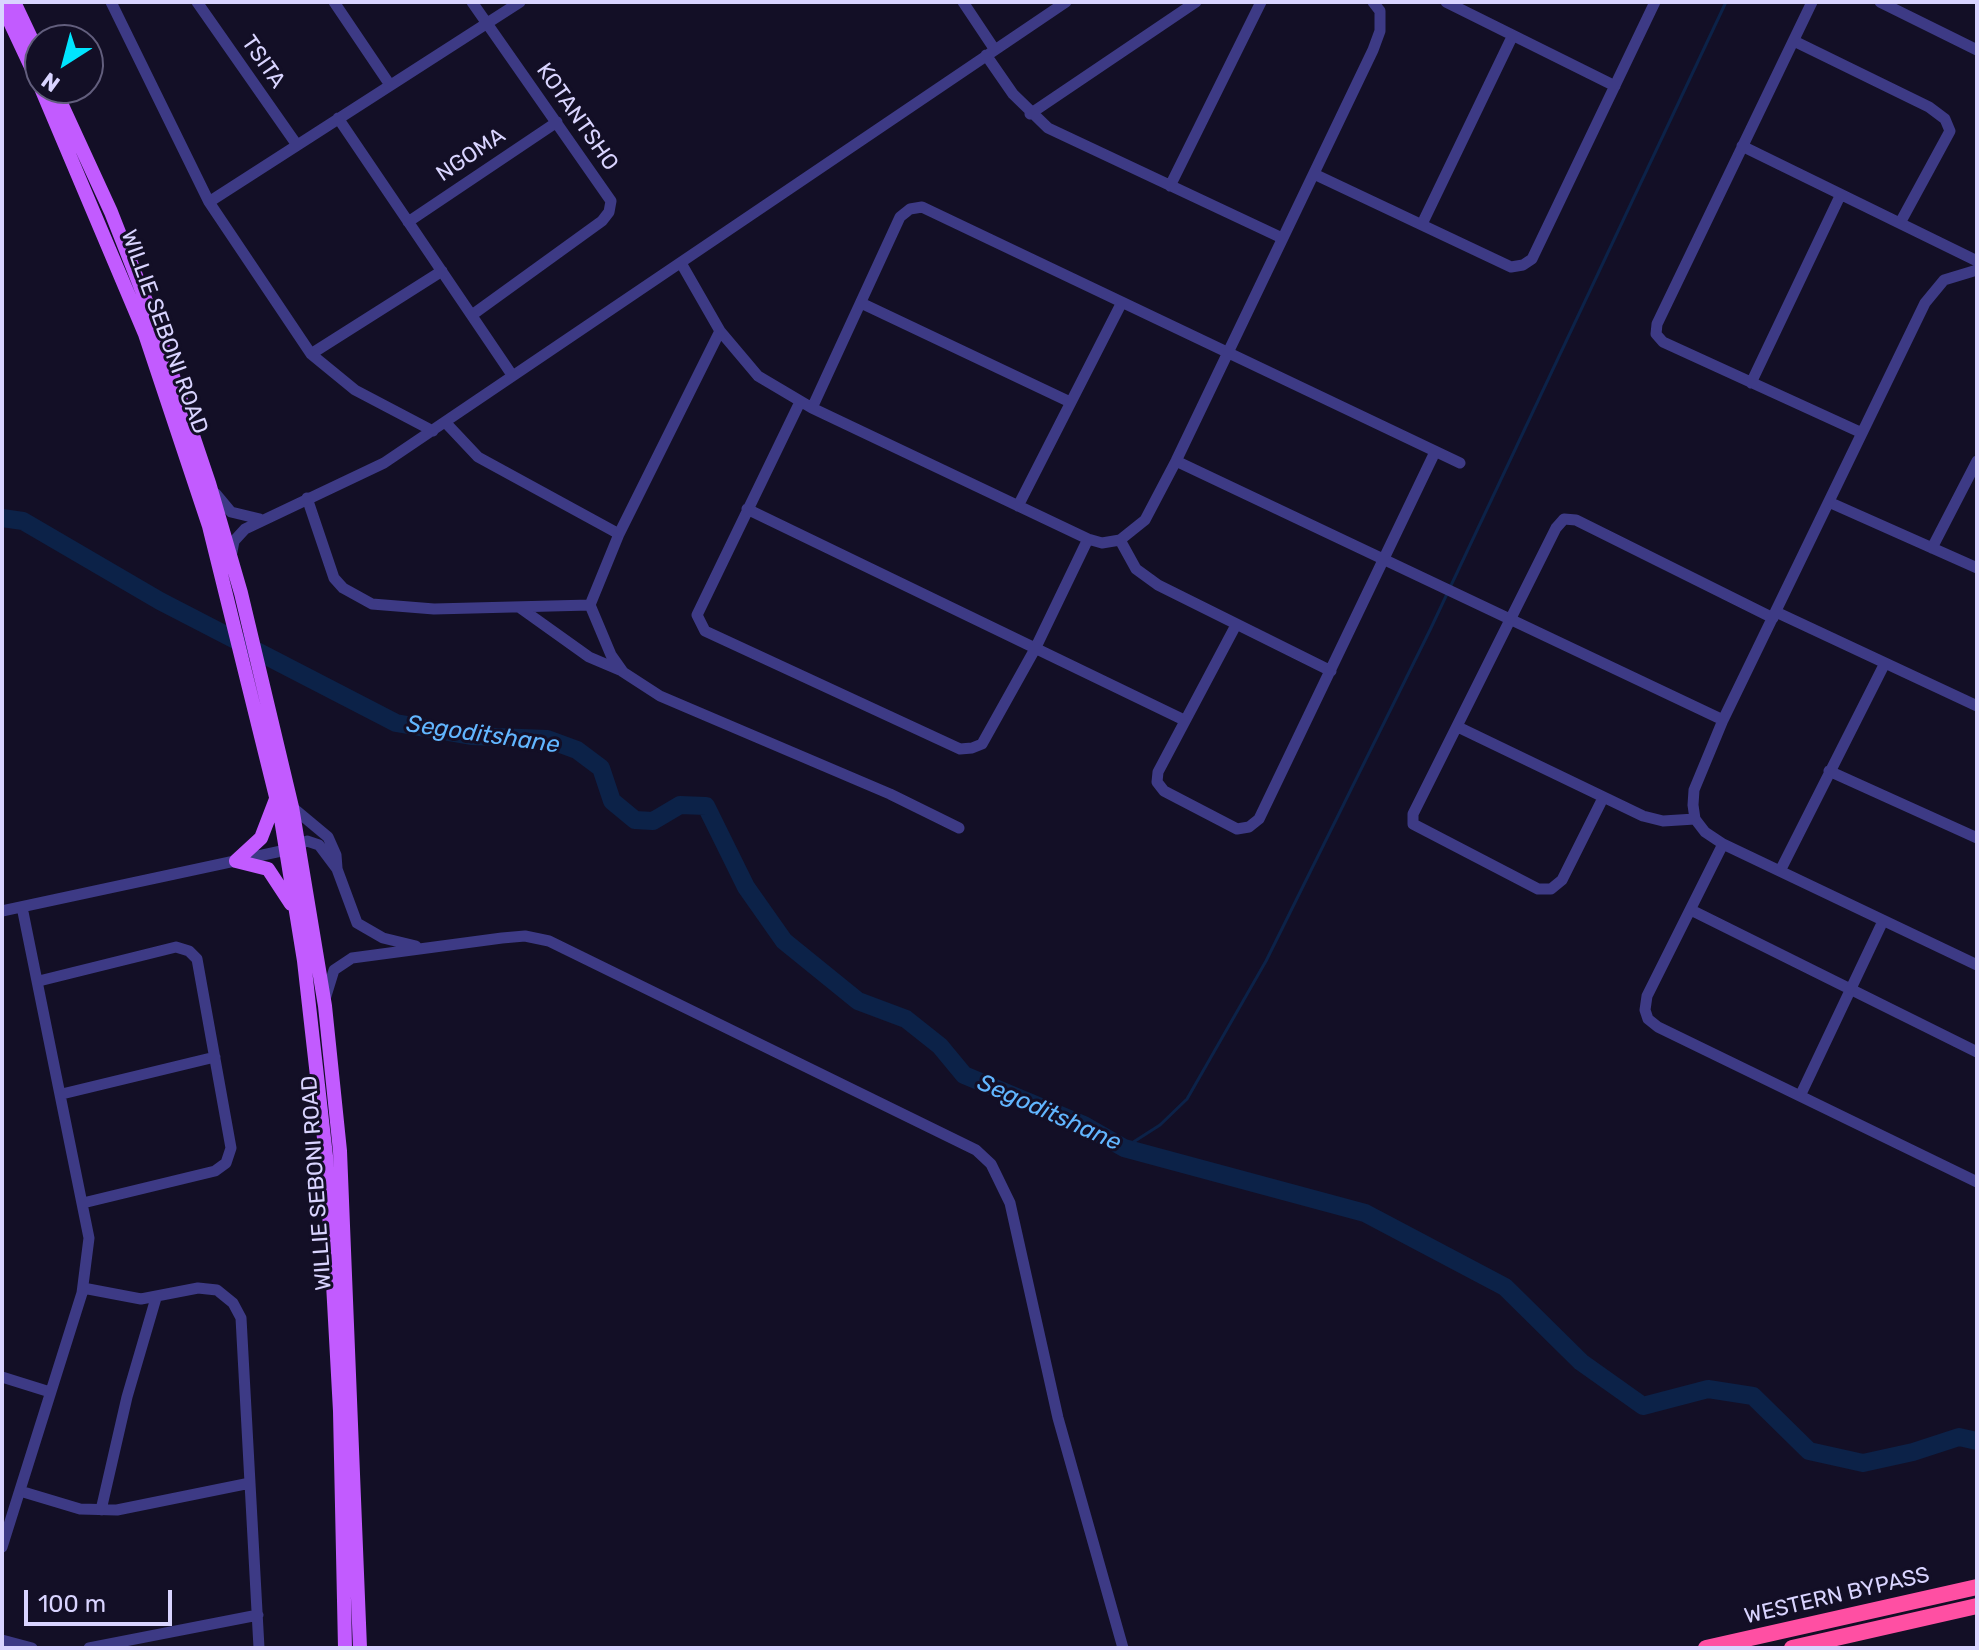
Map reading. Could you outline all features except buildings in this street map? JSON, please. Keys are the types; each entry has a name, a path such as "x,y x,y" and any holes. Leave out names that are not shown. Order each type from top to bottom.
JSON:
{"highway":[{"name":"WESTERN BYPASS","path":"1706,1648 1977,1587"},
{"name":"WESTERN BYPASS","path":"1792,1648 1977,1606"}],"main road":[{"path":"14,2 24,24"},
{"name":"WILLIE SEBONI ROAD","path":"2,5 24,52"},
{"name":"WILLIE SEBONI ROAD","path":"47,104 145,334 234,595"},
{"name":"WILLIE SEBONI ROAD","path":"61,104 117,226 209,483 231,558 234,595"},
{"path":"234,595 267,721"},
{"name":"WILLIE SEBONI ROAD","path":"267,721 277,797 292,846 325,1006 340,1151 360,1648"},
{"name":"WILLIE SEBONI ROAD","path":"267,721 292,807 297,914 326,1156 340,1411 345,1648"},
{"path":"236,861 266,832 277,797"},
{"path":"236,861 268,869 297,914"}],"street":[{"path":"111,2 209,202 311,354 355,390 433,431"},
{"name":"TSITA","path":"197,2 297,145"},
{"path":"334,2 390,85"},
{"name":"KOTANTSHO","path":"472,2 611,201 609,212 602,221 472,315"},
{"path":"209,202 520,2"},
{"path":"963,2 1030,114 1048,128 1282,238"},
{"path":"231,558 238,535 261,519 384,463 1066,2"},
{"path":"1030,114 1196,2"},
{"path":"1170,186 1261,2"},
{"path":"681,263 720,331 758,376 812,408 1088,539 1102,543 1120,540 1145,520 1314,174 1380,31 1380,11 1373,2"},
{"path":"1446,2 1615,86"},
{"path":"1314,174 1511,267 1532,259 1655,2"},
{"path":"1812,2 1657,324 1656,334 1663,342 1862,433"},
{"path":"1880,2 1977,50"},
{"path":"1422,224 1512,37"},
{"path":"1794,41 1929,107 1945,119 1950,131 1900,223"},
{"path":"338,118 512,375"},
{"name":"NGOMA","path":"408,222 557,122"},
{"path":"1742,146 1977,261"},
{"path":"1751,383 1840,196"},
{"path":"812,408 900,217 910,209 922,207 1460,463"},
{"path":"1977,270 1944,280 1925,303 1831,503 1723,720 1694,790 1695,819 1705,832 1723,844 1977,965"},
{"path":"311,354 442,271"},
{"path":"861,303 1070,402"},
{"path":"1018,506 1121,304"},
{"path":"623,672 611,655 590,605 619,534 720,331"},
{"path":"800,402 697,615 705,631 960,749 982,744 1035,649 1088,539"},
{"path":"445,422 478,457 619,534"},
{"path":"1236,625 1184,720 1158,772 1157,782 1164,791 1237,829 1249,827 1259,819 1435,452"},
{"path":"1176,461 1385,557 1723,720"},
{"path":"1932,548 1977,461"},
{"path":"209,483 231,512 243,518 261,519"},
{"path":"307,498 334,578 356,597 394,608 590,605"},
{"path":"1831,503 1977,568"},
{"path":"747,509 1184,720"},
{"path":"1603,798 1562,880 1551,889 1538,889 1413,824 1413,814 1556,528 1564,519 1576,520 1775,615 1977,706"},
{"path":"1120,540 1136,569 1158,585 1331,671"},
{"path":"518,606 589,657 623,672 660,696 890,794 959,828"},
{"path":"1780,871 1885,663"},
{"path":"1458,727 1643,816 1663,821 1695,819"},
{"path":"1829,771 1977,838"},
{"path":"292,807 328,837 357,923 383,938 425,948"},
{"path":"1723,844 1647,996 1645,1010 1648,1019 1658,1027 1977,1182"},
{"path":"2,911 292,846 319,845 337,869"},
{"path":"2,1547 83,1288 89,1238 22,907"},
{"path":"1691,910 1977,1052"},
{"path":"1801,1094 1883,921"},
{"path":"325,1006 329,979 339,964 352,958 525,936 549,941 959,1140 991,1164 1010,1203 1058,1418 1123,1648"},
{"path":"39,981 176,947 189,951 197,959 231,1148 226,1163 215,1171 83,1203"},
{"path":"62,1094 215,1057"},
{"path":"83,1288 156,1298 198,1288 217,1290 233,1303 241,1318 259,1648"},
{"path":"101,1510 127,1397 156,1298"},
{"path":"2,1377 50,1392"},
{"path":"20,1491 80,1509 101,1510 137,1506 250,1483"},
{"path":"89,1648 258,1615"},
{"path":"2,1640 32,1648"}],"waterway":[{"path":"1124,1148 1160,1125 1187,1099 1266,961 1430,630 1726,2"},
{"name":"Segoditshane","path":"2,518 23,521 160,601 396,723 471,736 547,739 577,750 601,768 612,801 635,820 653,821 680,805 706,806 746,887 784,941 858,1001 906,1019 940,1046 964,1075 1084,1125 1124,1148 1365,1213 1505,1287 1581,1362 1643,1406 1708,1389 1753,1396 1809,1451 1863,1463 1913,1452 1959,1437 1977,1441"}]}
